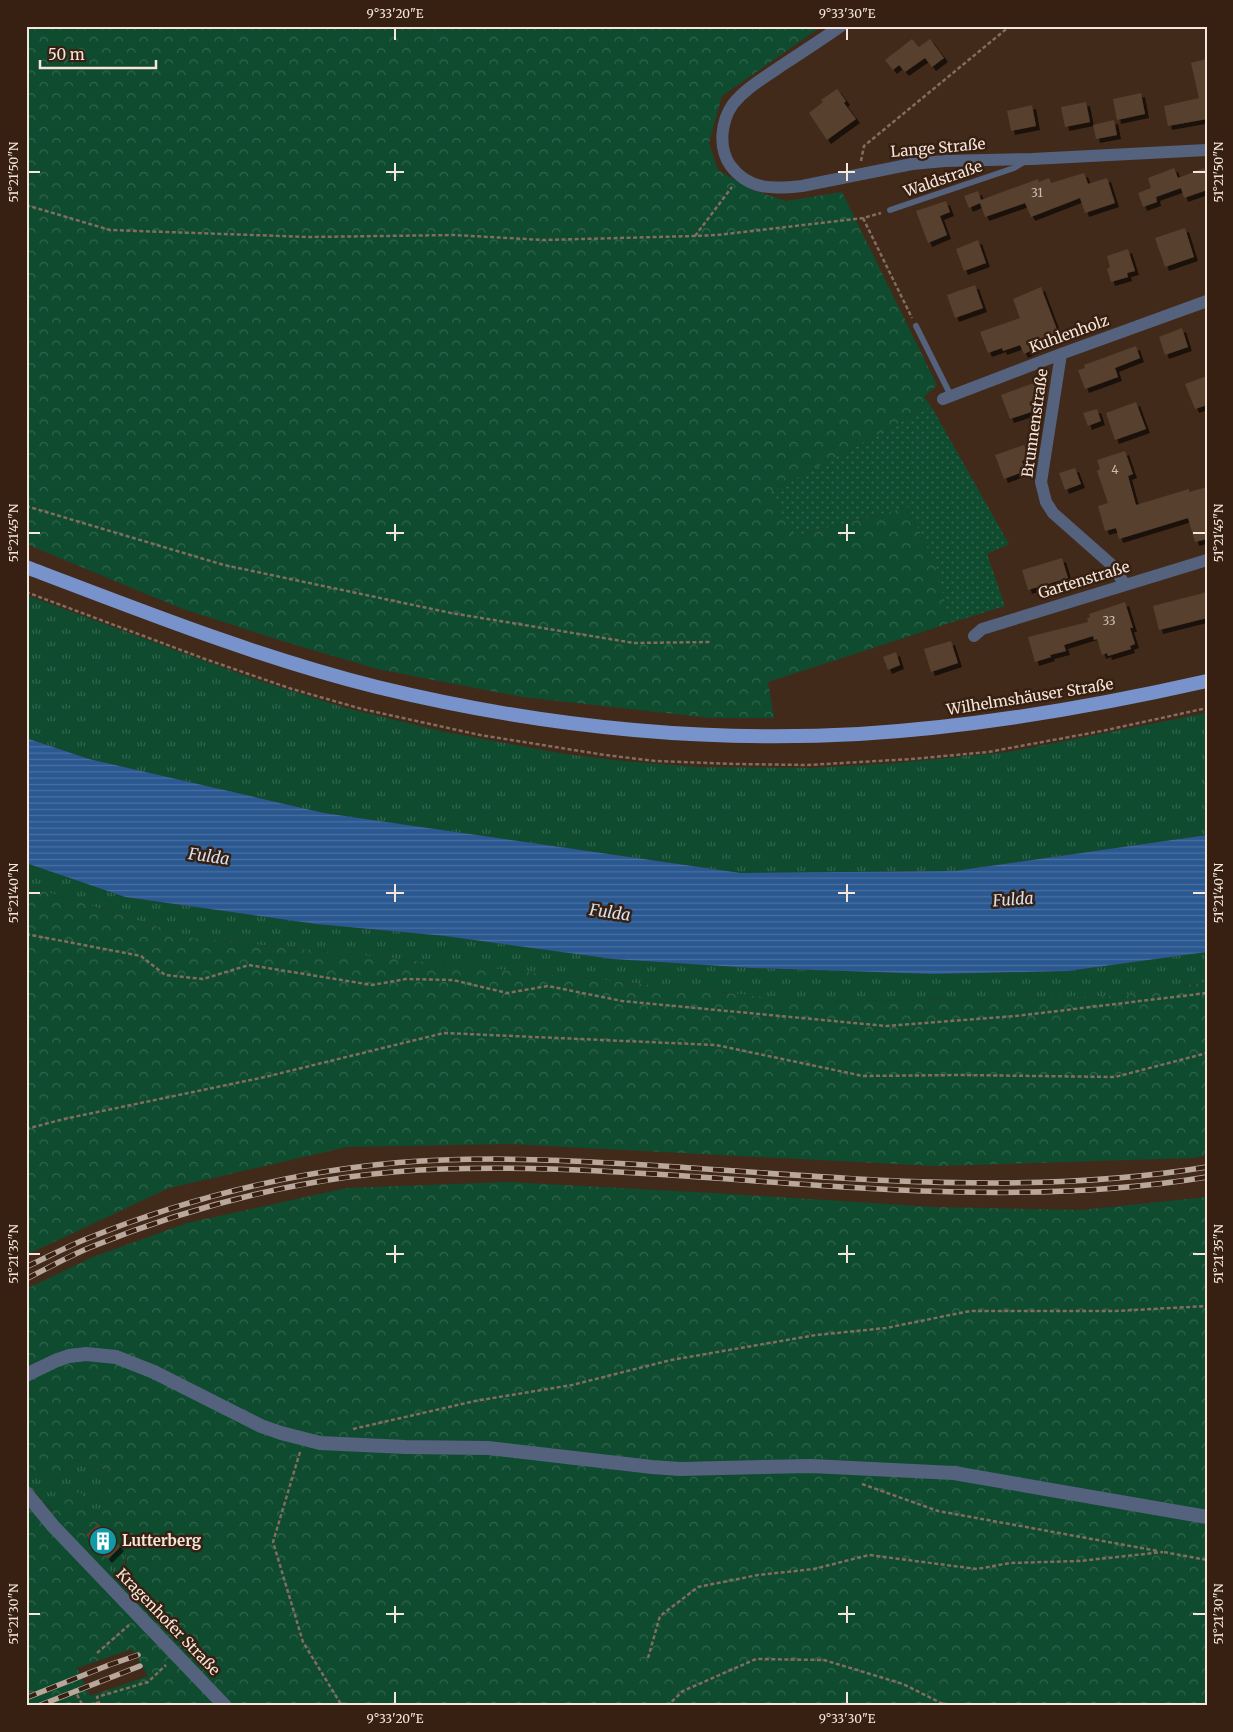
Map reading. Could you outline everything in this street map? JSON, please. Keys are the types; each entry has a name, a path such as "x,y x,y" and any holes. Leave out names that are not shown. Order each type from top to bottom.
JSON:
{"main road":[{"name":"Wilhelmshäuser Straße","path":"26,567 254,652 324,673 438,701 554,721 621,728 739,735 857,734 1009,719 1116,701 1207,681"}],"street":[{"name":"Lange Straße","path":"841,26 750,87 733,105 724,124 722,143 725,157 734,170 749,182 769,188 802,186 912,164 1207,150"},
{"name":"Kuhlenholz","path":"947,398 1207,301"},
{"name":"Brunnenstraße","path":"1061,354 1044,458 1041,482 1043,493 1053,513 1113,566 1125,585"},
{"name":"Gartenstraße","path":"974,636 982,629 1207,560"},
{"path":"26,1375 56,1360 69,1356 86,1354 116,1357 154,1372 261,1426 320,1443 488,1448 652,1468 811,1466 954,1474 1207,1517"},
{"name":"Kragenhofer Straße","path":"26,1493 53,1526 226,1706"}],"lane":[{"name":"Waldstraße","path":"890,210 1014,168 1032,158"},
{"path":"916,326 947,398"}],"path":[{"path":"858,175 864,146 1010,26"},
{"path":"695,236 740,175"},
{"path":"26,205 110,230 309,237 454,235 543,240 717,235 862,218 890,210"},
{"path":"862,218 916,326"},
{"path":"26,506 224,565 451,613 634,643 710,642"},
{"path":"26,934 141,956 165,975 203,979 249,965 372,985 406,979 453,980 508,993 548,986 622,1001 886,1026 1016,1016 1207,993"},
{"path":"26,1129 64,1119 265,1077 444,1033 716,1045 862,1076 1115,1077 1207,1053"},
{"path":"351,1429 475,1401 572,1385 671,1360 816,1335 886,1328 970,1312 1116,1311 1207,1306"},
{"path":"304,1439 273,1542 304,1642 342,1706"},
{"path":"857,1482 938,1511 1207,1560"},
{"path":"648,1658 660,1616 698,1587 758,1575 814,1569 869,1555 977,1569 1010,1563 1080,1562 1163,1552"},
{"path":"97,1653 130,1624"},
{"path":"667,1706 683,1691 756,1659 766,1659 824,1660 903,1684 948,1706"},
{"path":"90,1706 99,1702 97,1697 127,1690 148,1682 168,1664"},
{"path":"74,1689 83,1706"}],"green space":[{"path":"26,26 822,26 722,96 709,143 718,170 752,190 786,201 842,192 937,385 924,397 931,406 771,492 795,536 908,507 937,568 950,623 768,682 774,718 711,718 522,697 377,669 180,608 26,544"},
{"path":"931,406 1009,544 987,554 1005,606 950,623 937,568 908,507 794,536 771,492"},
{"path":"26,595 257,680 346,708 445,732 565,754 623,761 699,767 811,768 896,763 1008,752 1207,713 1207,835 954,871 741,873 324,813 89,759 26,738"},
{"path":"26,863 125,897 316,924 445,936 613,959 752,968 934,974 1068,971 1207,952 1207,982 1120,996 815,1002 194,938 26,884"},
{"path":"26,884 194,938 815,1002 1120,996 1207,982 1207,1155 1194,1158 935,1166 510,1144 347,1147 169,1188 26,1255"},
{"path":"507,1182 935,1207 1081,1210 1207,1197 1207,1706 26,1706 26,1474 35,1492 53,1511 68,1494 73,1484 78,1480 82,1482 77,1487 87,1503 84,1507 121,1547 108,1562 101,1561 122,1583 126,1552 120,1537 100,1512 108,1491 110,1471 71,1459 59,1479 26,1468 26,1289 93,1257 187,1223 347,1188","holes":["132,1649 148,1676 90,1696 77,1668"]},
{"path":"71,1459 110,1471 108,1491 100,1512 122,1538 127,1550 122,1583 100,1560 121,1547 84,1507 87,1503 77,1487 82,1482 73,1484 68,1494 54,1511 40,1497 29,1481 26,1468 59,1479"}],"water":[{"name":"Fulda","path":"26,738 89,759 324,813 741,873 954,871 1207,835 1207,952 1068,971 934,974 752,968 613,959 445,936 316,924 125,897 26,863"}],"building":[{"path":"912,39 919,47 930,39 944,58 932,67 925,58 905,72 899,65 893,70 885,60"},
{"path":"1207,59 1207,119 1168,126 1164,106 1199,98 1191,63"},
{"path":"837,89 846,101 844,103 856,119 827,140 809,113 823,102 821,100"},
{"path":"1141,93 1145,114 1117,120 1113,99"},
{"path":"1086,102 1090,122 1065,127 1061,107"},
{"path":"1032,105 1036,126 1011,131 1007,111"},
{"path":"1114,120 1117,135 1096,139 1093,125"},
{"path":"1174,168 1178,178 1204,168 1207,177 1207,190 1184,198 1181,188 1156,197 1157,202 1143,207 1138,193 1151,188 1148,178"},
{"path":"1084,173 1088,184 1107,178 1115,203 1085,213 1080,198 1031,217 1025,203 985,217 980,203 969,208 964,196 978,191 981,200 1038,179 1039,182 1049,178 1051,183"},
{"path":"946,201 950,212 940,216 947,235 928,243 916,211"},
{"path":"1185,228 1194,257 1165,267 1155,238"},
{"path":"978,240 986,263 964,271 956,249"},
{"path":"1128,249 1135,271 1127,273 1128,277 1111,282 1107,269 1110,267 1107,256"},
{"path":"975,285 983,308 955,318 947,295"},
{"path":"1041,287 1059,335 1033,345 1035,349 1024,354 1020,345 1003,351 1002,348 988,353 980,332 1020,318 1013,299"},
{"path":"1182,328 1188,347 1165,355 1159,337"},
{"path":"1136,346 1140,358 1115,368 1118,377 1085,389 1078,370 1085,368 1084,365"},
{"path":"1207,376 1207,405 1195,409 1185,384"},
{"path":"1034,383 1039,396 1033,399 1037,410 1010,419 1001,395"},
{"path":"1136,402 1146,429 1115,440 1106,413"},
{"path":"1097,409 1101,421 1088,426 1083,413"},
{"path":"1024,445 1029,458 1022,461 1025,471 1004,479 995,455"},
{"path":"1125,451 1133,474 1128,476 1136,505 1189,489 1189,492 1207,487 1207,539 1195,542 1188,518 1119,539 1116,528 1105,531 1098,506 1108,503 1097,471 1100,469 1097,460"},
{"path":"1075,468 1081,484 1065,490 1059,473"},
{"path":"1062,558 1068,578 1028,590 1022,570"},
{"path":"1207,592 1207,618 1159,630 1153,606"},
{"path":"1125,602 1133,628 1130,628 1135,644 1130,646 1131,649 1108,656 1107,653 1102,655 1097,639 1094,640 1093,636 1064,645 1066,651 1050,655 1051,657 1035,662 1028,637 1088,622 1089,614"},
{"path":"951,641 958,663 931,672 924,649"},
{"path":"896,652 900,665 888,670 883,657"},
{"name":"Lutterberg","path":"98,1524 120,1547 108,1559 86,1535"}],"railway":[{"path":"26,1267 78,1242 128,1223 216,1195 307,1175 398,1163 472,1159 560,1160 877,1180 1009,1183 1141,1176 1207,1167"},
{"path":"26,1279 91,1247 176,1216 264,1193 308,1184 398,1172 443,1169 538,1169 634,1173 921,1191 1016,1192 1112,1188 1207,1177"},
{"path":"26,1698 138,1655"},
{"path":"38,1706 140,1666"}],"place":[{"name":"Lutterberg","path":"103,1541"}]}
